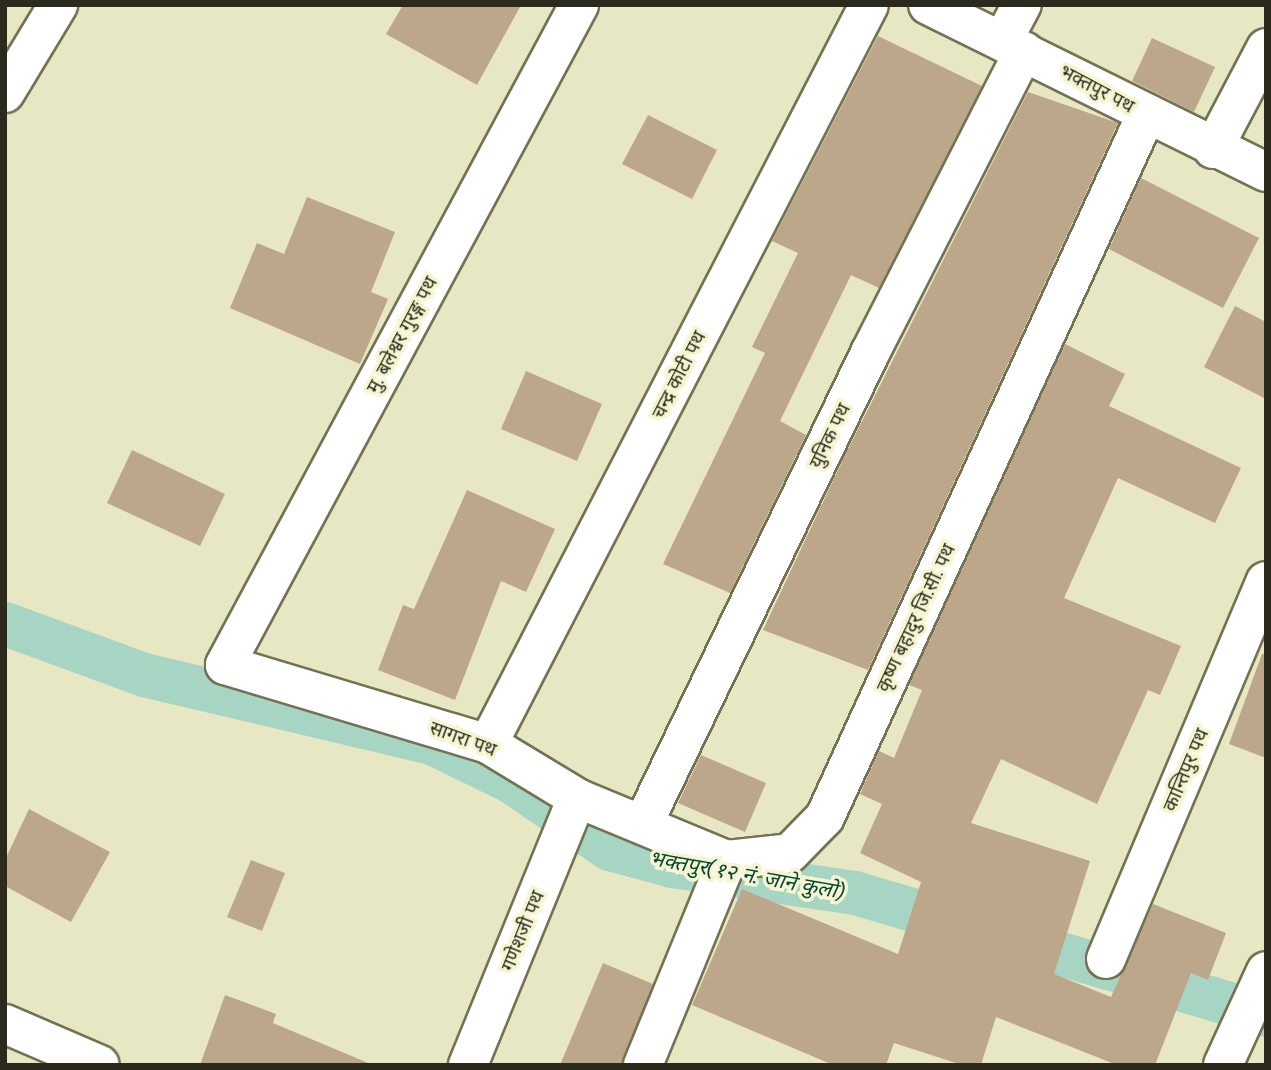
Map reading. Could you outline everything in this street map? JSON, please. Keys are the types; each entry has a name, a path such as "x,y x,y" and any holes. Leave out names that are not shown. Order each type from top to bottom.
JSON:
{"street":[{"path":"5,93 58,5"},
{"name":"मु. बलेश्वर गुरङ्ग पथ","path":"225,665 579,5"},
{"name":"चन्द्र कोटी पथ","path":"488,744 869,5"},
{"name":"भक्तपुर पथ","path":"928,5 1014,46 1213,149 1266,172"},
{"name":"युनिक पथ","path":"643,824 870,353 1014,46 1022,5"},
{"path":"1213,149 1266,48"},
{"name":"कृष्ण बहादुर जि.सी. पथ","path":"723,871 790,853 825,817 1146,115"},
{"name":"कान्तिपुर पथ","path":"1106,959 1266,581"},
{"name":"सागरा पथ","path":"225,665 488,744 571,813 643,824 723,871"},
{"name":"गणेशजी पथ","path":"468,1065 571,813"},
{"path":"643,1065 723,871"},
{"path":"1223,1065 1266,971"},
{"path":"5,1024 100,1065"}],"building":[{"path":"403,5 521,5 477,85 386,34"},
{"path":"878,36 982,86 879,288 851,275 780,421 806,435 730,593 663,564 765,353 752,347 798,253 772,241"},
{"path":"1152,38 1215,67 1194,112 1132,81"},
{"path":"1028,92 1118,123 868,670 763,630 845,455"},
{"path":"648,115 717,150 692,199 622,164"},
{"path":"1141,178 1259,238 1223,308 1109,249"},
{"path":"307,197 395,232 371,292 388,299 360,364 230,308 257,243 284,254"},
{"path":"1235,306 1266,322 1266,399 1204,367"},
{"path":"1065,344 1125,374 1109,406 1241,468 1215,523 1118,478 1064,598 1181,646 1160,695 1148,690 1097,804 1001,759 971,823 1090,861 1054,974 1111,997 1153,904 1226,933 1208,980 1191,973 1155,1065 1117,1065 996,1017 981,1065 962,1065 894,1043 886,1065 833,1065 692,1005 742,889 898,954 921,882 860,853 882,804 860,794 879,751 894,758 922,690 909,685"},
{"path":"526,371 602,404 577,461 501,429"},
{"path":"132,450 225,494 200,546 107,503"},
{"path":"467,490 555,529 526,592 501,581 455,700 378,670 403,605 414,609"},
{"path":"1262,654 1266,654 1266,758 1229,744"},
{"path":"701,755 766,783 745,832 678,803"},
{"path":"29,809 110,852 71,922 5,886 5,860"},
{"path":"251,860 285,873 262,931 227,917"},
{"path":"603,963 653,984 622,1065 560,1065"},
{"path":"225,995 276,1014 273,1023 373,1065 200,1065"}],"waterway":[{"name":"भक्तपुर(१२ नं. जाने कुलो)","path":"5,624 144,675 432,743 512,782 610,849 672,866 855,893 1266,1015"}]}
